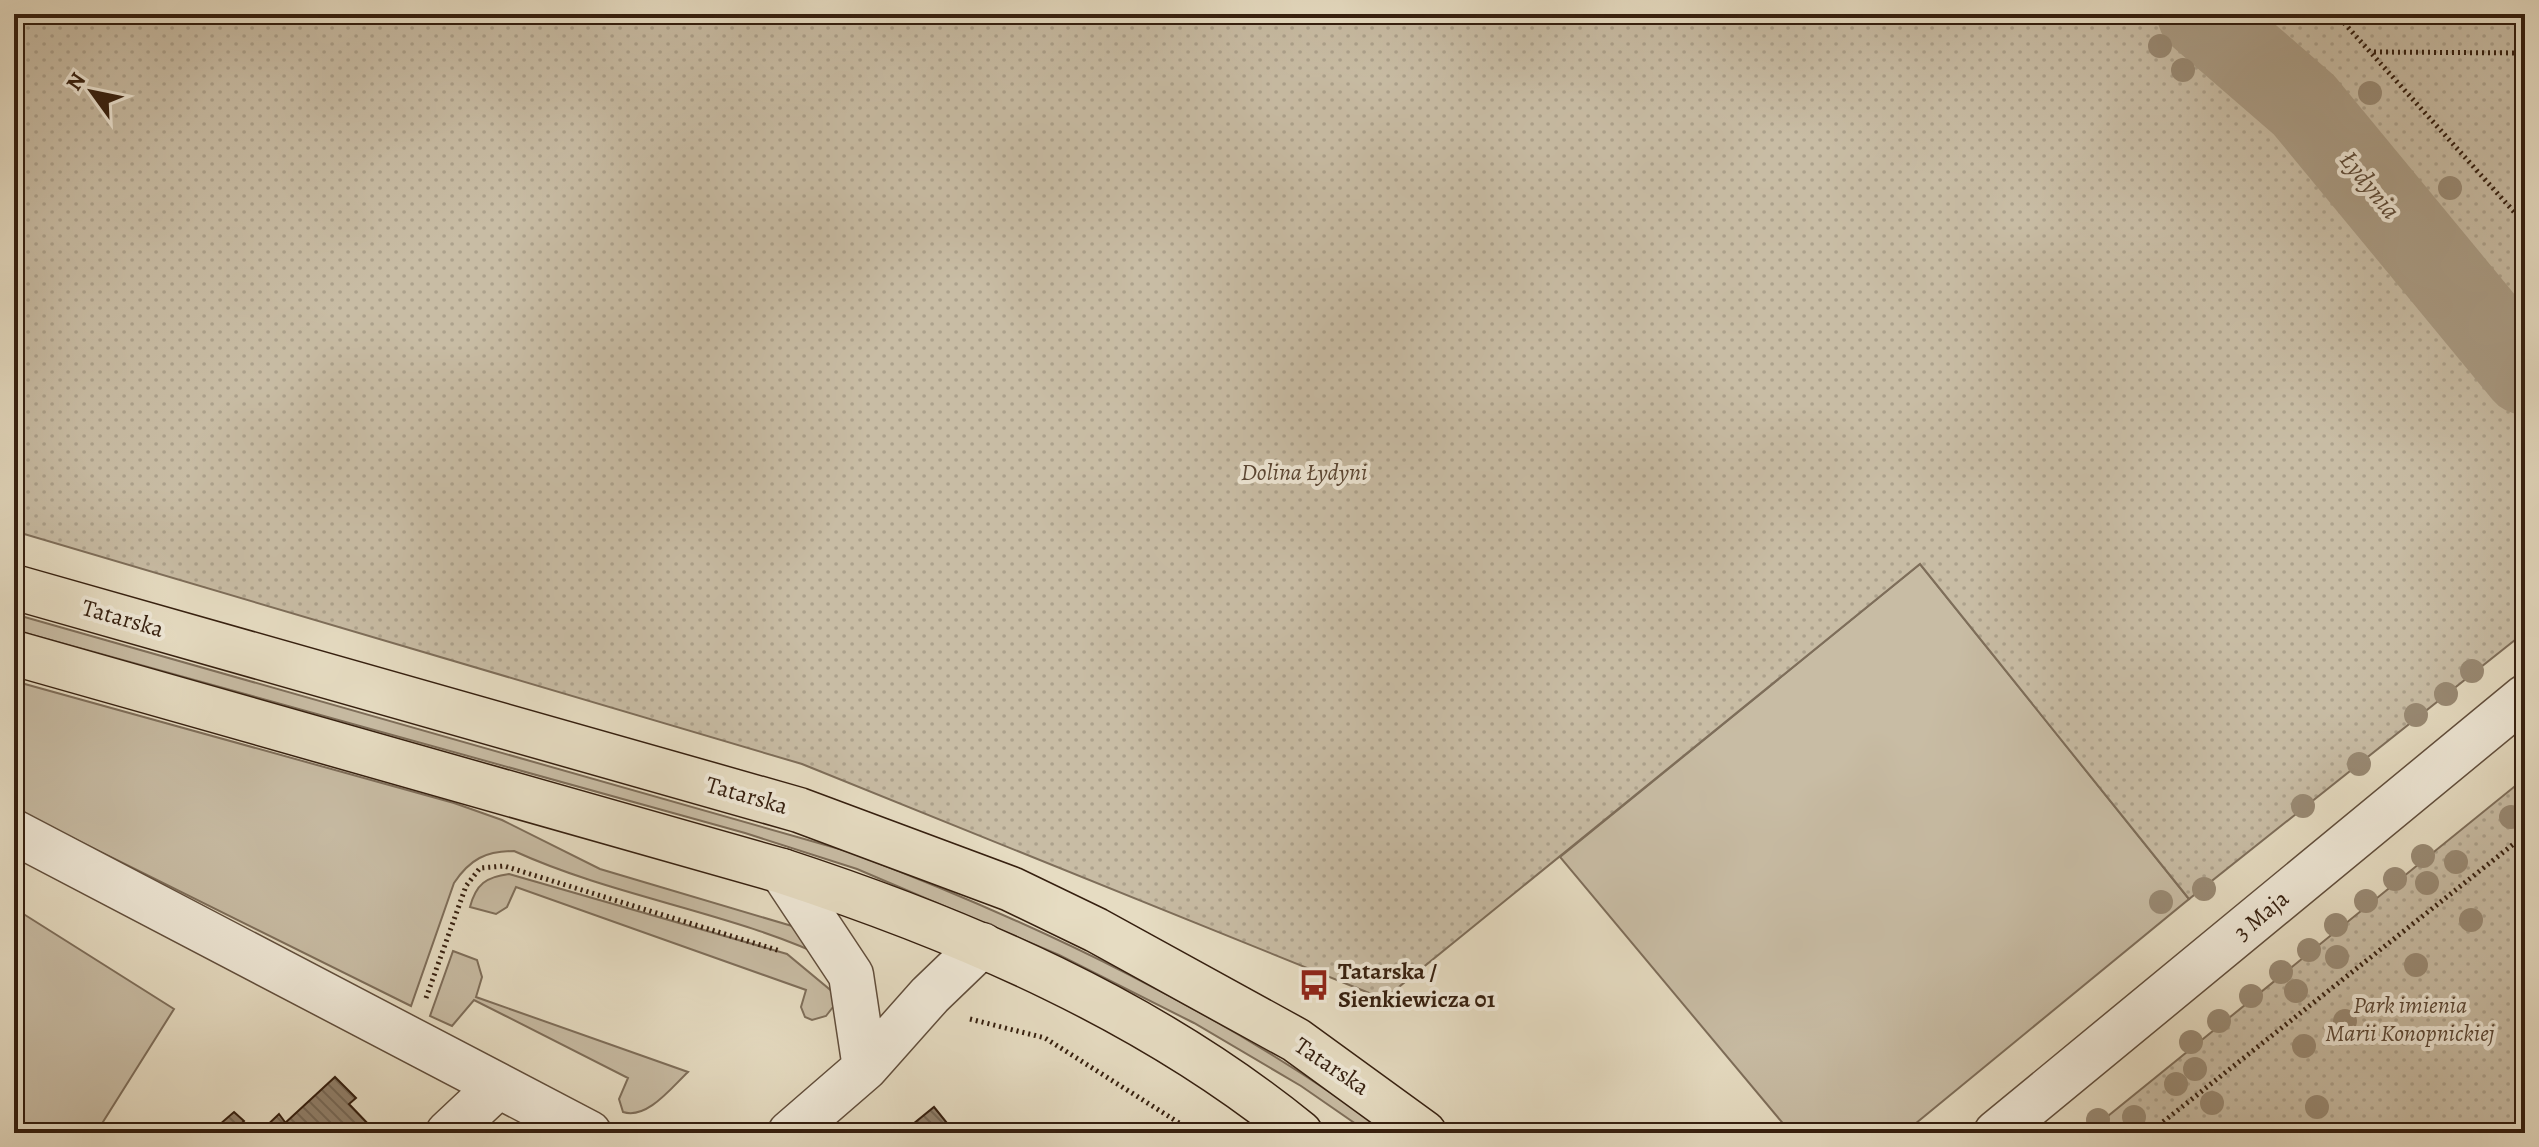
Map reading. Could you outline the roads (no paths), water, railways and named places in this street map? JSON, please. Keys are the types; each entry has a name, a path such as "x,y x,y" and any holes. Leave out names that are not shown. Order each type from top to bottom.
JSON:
{"main road":[{"name":"Tatarska","path":"14,587 799,810 913,851 1011,889 1201,986 1296,1040 1424,1133"},
{"path":"14,653 782,871 875,902 982,945 1167,1040 1260,1100 1300,1133"}],"street":[{"name":"3 Maja","path":"1996,1133 2525,697"},
{"path":"14,832 589,1133"},
{"path":"782,871 851,975 865,1068"},
{"path":"790,1133 865,1068 930,995 982,945"},
{"path":"448,1133 498,1086"}],"waterway":[{"name":"Łydynia","path":"2199,14 2304,105 2525,373"}],"place":[{"name":"Tatarska / Sienkiewicza 01","path":"1314,985"}],"park label":[{"name":"Dolina Łydyni","path":"1304,472"},
{"name":"Park imienia Marii Konopnickiej","path":"2410,1019"}]}
